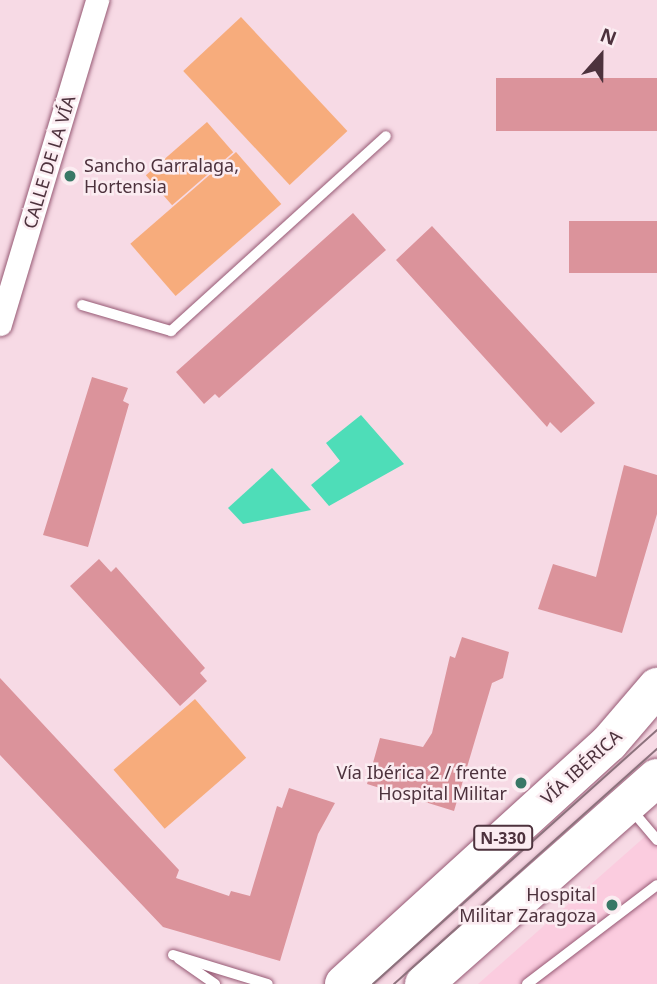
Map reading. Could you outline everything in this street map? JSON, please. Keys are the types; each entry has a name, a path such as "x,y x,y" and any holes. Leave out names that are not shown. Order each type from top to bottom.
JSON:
{"highway":[{"name":"VÍA IBÉRICA","path":"344,984 610,743 657,687"},
{"name":"N-330","path":"424,984 657,778"}],"street":[{"name":"CALLE DE LA VÍA","path":"0,324 97,0"}],"lane":[{"path":"82,305 172,331 386,135"},
{"path":"626,803 657,840"},
{"path":"527,984 657,885"},
{"path":"215,984 173,955 268,984"}],"shaded area":[{"path":"241,17 347,131 290,185 183,71"},
{"path":"207,122 233,152 172,205 146,175"},
{"path":"236,152 281,204 176,296 130,244"},
{"path":"361,415 404,464 329,506 311,485 340,461 326,443"},
{"path":"272,468 311,510 243,524 228,508"},
{"path":"195,699 246,758 165,829 113,770"},
{"name":"Hospital Militar Zaragoza","path":"657,826 657,984 478,984"}],"building":[{"path":"496,78 657,78 657,131 496,131"},
{"path":"353,213 386,250 219,398 215,394 204,404 176,372"},
{"path":"569,221 657,221 657,273 569,273"},
{"path":"432,226 595,403 561,433 550,422 547,427 396,260"},
{"path":"92,377 128,388 123,401 129,404 88,547 43,535"},
{"path":"624,465 657,475 657,514 622,633 538,609 553,564 596,577"},
{"path":"99,559 111,572 116,567 205,668 200,673 207,681 180,706 70,586"},
{"path":"462,637 509,652 503,678 492,683 454,811 367,784 380,738 423,747 432,733 450,656 455,658"},
{"path":"0,678 179,870 176,878 229,896 231,891 250,896 277,806 282,808 289,788 335,803 318,834 280,961 163,927 0,755"}],"tram line":[{"path":"373,984 657,730"},
{"path":"394,984 657,749"}],"place":[{"name":"Sancho Garralaga, Hortensia","path":"70,176"},
{"name":"Vía Ibérica 2 / frente Hospital Militar","path":"521,783"},
{"name":"Hospital Militar Zaragoza","path":"612,905"}]}
